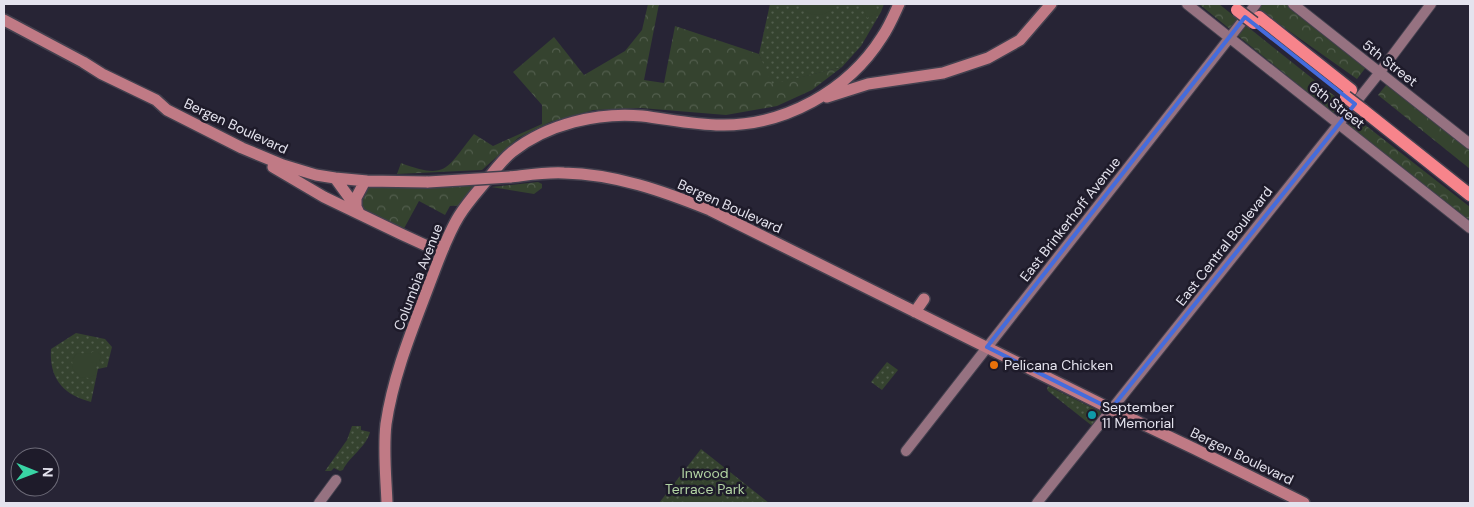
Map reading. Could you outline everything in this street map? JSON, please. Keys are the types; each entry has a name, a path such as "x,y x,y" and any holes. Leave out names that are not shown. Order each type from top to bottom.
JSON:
{"highway":[{"path":"1236,6 1349,94 1470,195"},
{"path":"1365,107 1470,185"}],"main road":[{"path":"820,97 843,81 864,61 882,37 900,4"},
{"path":"820,97 830,97 861,86 886,81 943,73 988,58 1020,40 1051,4"},
{"name":"6th Street","path":"1187,4 1470,228"},
{"name":"East Brinkerhoff Avenue","path":"906,451 1256,4"},
{"name":"5th Street","path":"1293,4 1470,144"},
{"name":"East Central Boulevard","path":"1037,503 1380,72 1431,4"},
{"name":"Bergen Boulevard","path":"4,20 102,74 156,100 167,110 242,148 291,168 316,175 365,181 428,182 552,173 584,174 640,185 667,194 710,210 1111,410 1304,503"},
{"name":"Columbia Avenue","path":"387,503 385,432 390,401 400,363 444,247 456,222 466,206 503,160 512,152 542,134 586,119 634,116 704,124 739,124 784,114 820,97"},
{"path":"242,148 324,197 358,210 425,245 444,247"},
{"path":"324,197 335,178 358,210"},
{"path":"358,210 356,198 365,181"},
{"path":"915,312 924,298"},
{"path":"319,503 336,480"}],"highlighted area":[{"path":"1245,17 1355,104 1111,409 987,347"}],"green space":[{"path":"648,4 659,4 644,80 664,83 675,26 759,54 772,84 842,67 812,90 777,106 726,115 641,108 594,110 550,122 518,138 482,170 397,174 401,163 428,171 445,168 474,134 493,146 542,124 542,105 513,72 554,37 584,75 625,51 642,30"},
{"path":"770,4 884,4 861,46 842,67 771,85 759,54"},
{"path":"799,4 838,4 829,12 818,15 808,13"},
{"path":"862,4 875,4 878,13 867,18"},
{"path":"1199,4 1219,4 1342,102 1333,113"},
{"path":"1251,4 1287,4 1370,62 1357,79"},
{"path":"1391,79 1470,143 1470,169 1378,95"},
{"path":"1355,117 1470,207 1470,221 1348,125"},
{"path":"488,179 467,205 450,206 445,215 419,201 401,234 359,213 365,181"},
{"path":"538,182 542,184 542,188 534,194 491,187"},
{"path":"76,333 105,339 112,347 107,367 98,369 91,402 81,399 66,390 55,377 52,369 51,349"},
{"path":"92,352 98,352 101,356 99,362 97,362 95,375 89,378 80,377 73,369 72,360 77,353 91,354"},
{"path":"887,362 898,370 882,390 871,382"},
{"path":"1048,386 1101,412 1101,415 1091,425 1048,391"},
{"path":"352,426 361,426 361,430 370,432 365,442 343,470 340,471 334,468 331,471 325,471 347,440"},
{"name":"Inwood Terrace Park","path":"701,449 769,503 659,503"},
{"path":"696,477 720,494 722,503 685,503 687,491"}],"place":[{"name":"Pelicana Chicken","path":"994,365"},
{"name":"September 11 Memorial","path":"1092,415"}]}
